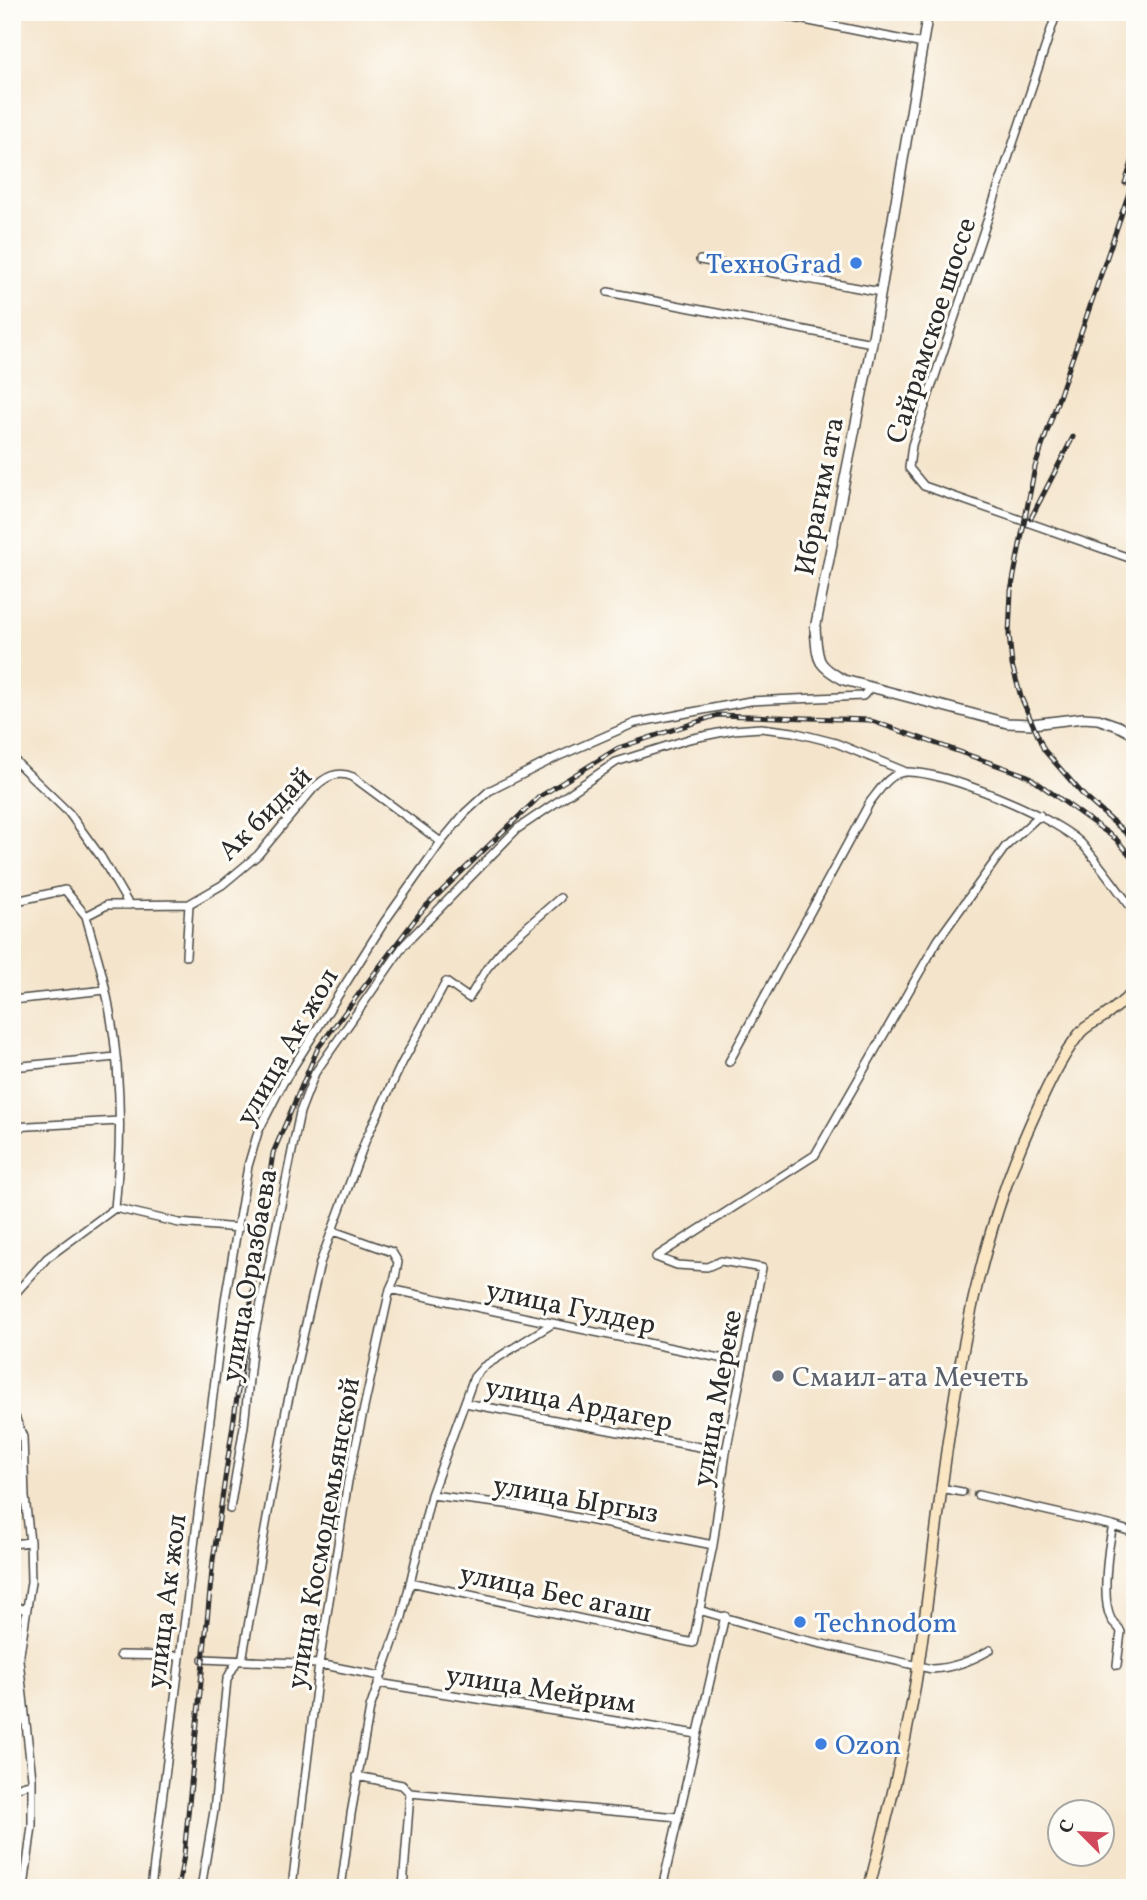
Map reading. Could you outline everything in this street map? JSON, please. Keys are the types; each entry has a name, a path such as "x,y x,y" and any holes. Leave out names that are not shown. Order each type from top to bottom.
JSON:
{"main road":[{"path":"869,1888 894,1788 918,1664 940,1488 977,1284 1012,1167 1048,1087 1082,1030 1108,1014 1135,991"}],"street":[{"path":"765,12 923,44"},
{"name":"Ибрагим ата","path":"928,12 872,343 815,629 818,659 827,671 844,680 1007,723 1098,719 1135,735"},
{"name":"Сайрамское шоссе","path":"1057,12 912,445 909,468 924,486 1135,560"},
{"path":"700,260 881,292"},
{"path":"608,292 872,343"},
{"name":"улица Ак жол","path":"151,1888 225,1300 248,1166 258,1132 283,1083 385,921 441,842 465,813 489,791 557,757 635,723 751,701 863,696 870,688"},
{"name":"улица Оразбаева","path":"230,1509 244,1426 253,1342 300,1112 315,1073 404,945 517,829 616,762 689,739 733,730 761,728 793,732 836,743 904,771 931,775 991,794 1040,815 1082,844 1135,912"},
{"path":"12,758 69,813 101,857 129,905"},
{"path":"729,1062 870,802 889,779 904,771"},
{"name":"Ак бидай","path":"86,916 107,905 189,904 222,885 258,855 322,780 343,773 353,777 441,842"},
{"name":"улица Мереке","path":"693,1643 713,1545 726,1452 762,1268 721,1261 707,1266 677,1265 656,1257 815,1155 938,940 1006,846 1040,815"},
{"path":"12,902 65,890 86,916 104,979 116,1057 120,1163 115,1208 47,1258 12,1297"},
{"path":"201,1888 214,1811 227,1679 239,1661 286,1410 320,1263 366,1139 401,1065 446,982 469,998 487,968 507,944 560,898"},
{"path":"186,956 189,904"},
{"path":"12,1000 105,990"},
{"path":"12,1067 116,1057"},
{"path":"12,1127 119,1121"},
{"path":"115,1208 179,1223 239,1228"},
{"name":"улица Космодемьянской","path":"292,1887 318,1664 348,1481 398,1262 392,1252 333,1231"},
{"name":"улица Гулдер","path":"390,1289 743,1363"},
{"path":"341,1888 370,1708 402,1616 431,1495 474,1377 483,1367 552,1324"},
{"name":"улица Ардагер","path":"465,1403 726,1452"},
{"path":"12,1409 23,1437 30,1542 31,1582 19,1660 32,1783 32,1826 24,1888"},
{"path":"940,1488 962,1492"},
{"name":"улица Ыргыз","path":"431,1495 513,1505 713,1545"},
{"path":"978,1495 1135,1533"},
{"path":"1113,1526 1108,1549 1108,1609 1112,1621 1121,1632 1117,1665"},
{"path":"12,1544 30,1542"},
{"name":"улица Бес агаш","path":"410,1581 693,1643"},
{"path":"12,1605 26,1610"},
{"path":"699,1610 796,1637 932,1668 943,1668 978,1657 990,1650"},
{"path":"662,1888 725,1616"},
{"path":"120,1654 180,1656"},
{"name":"улица Мейрим","path":"203,1659 318,1664 379,1679 697,1734"},
{"path":"357,1776 402,1785 410,1793 678,1818"},
{"path":"12,1789 32,1783"},
{"path":"402,1888 410,1793"}],"tunnel":[{"path":"962,1492 978,1495"}],"railway":[{"path":"1125,183 1135,153"},
{"path":"1135,175 1035,467 1011,591 1009,634 1012,665 1021,697 1044,750 1085,797 1135,841"},
{"path":"1031,518 1073,437"},
{"path":"178,1888 184,1855 213,1560 273,1153 318,1048 423,909 539,797 618,748 718,715 869,720 1028,776 1116,839 1135,861"}],"place":[{"name":"ТехноGrad","path":"856,263"},
{"name":"Смаил-ата Мечеть","path":"778,1376"},
{"name":"Technodom","path":"800,1622"},
{"name":"Ozon","path":"821,1744"}]}
